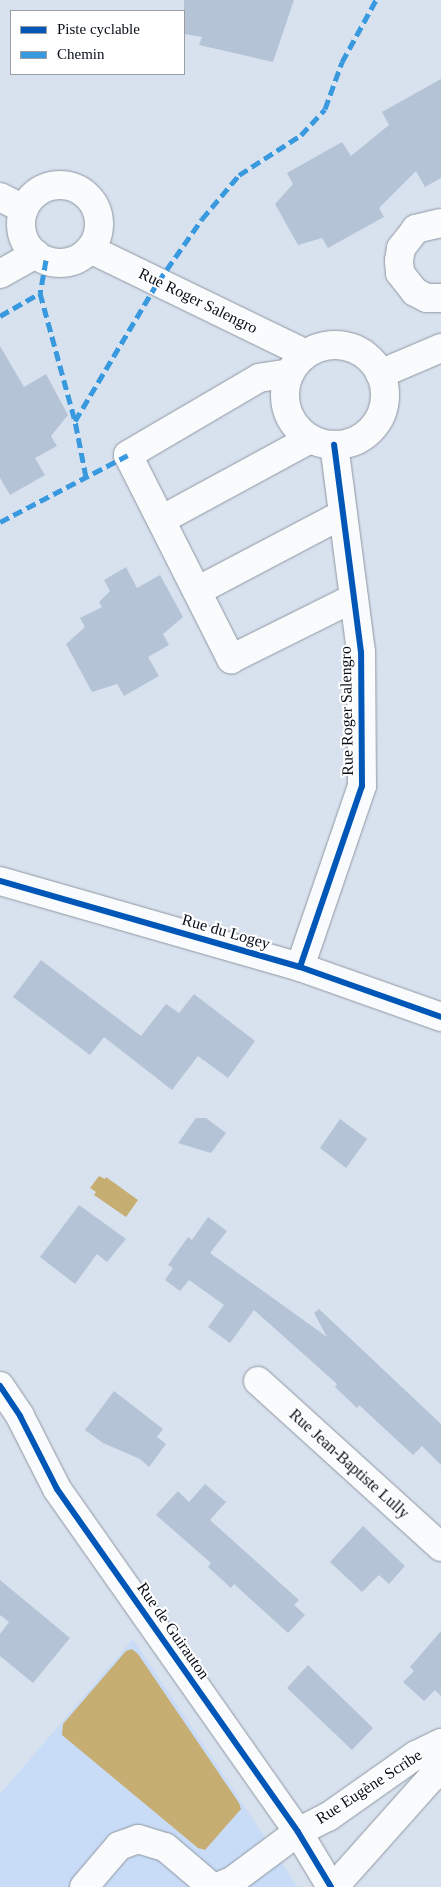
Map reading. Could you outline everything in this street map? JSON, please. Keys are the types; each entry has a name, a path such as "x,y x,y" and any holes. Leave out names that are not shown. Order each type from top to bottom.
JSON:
{"street":[{"path":"54,185 80,190 91,199 100,224 90,249 70,262 46,260 36,254 22,234 12,203 54,185"},
{"path":"441,223 416,229 401,248 398,260 400,273 415,292 427,298 441,298"},
{"name":"Rue Roger Salengro","path":"90,249 298,363"},
{"path":"0,274 36,254"},
{"path":"298,363 285,402 298,429 322,442 351,443 366,435 377,423 384,407 385,390 380,374 370,360 356,350 339,346 322,346 298,363 259,378 128,455 231,659 354,598"},
{"path":"380,374 441,348"},
{"path":"161,520 322,442"},
{"name":"Rue Roger Salengro","path":"300,967 362,786 361,652 343,514 322,442"},
{"path":"197,591 343,514"},
{"name":"Rue du Logey","path":"0,881 300,967 441,1017"},
{"name":"Rue Jean-Baptiste Lully","path":"258,1381 441,1548"},
{"name":"Rue de Guirauton","path":"0,1386 20,1416 57,1489 298,1832 332,1887"},
{"name":"Rue Eugène Scribe","path":"217,1887 232,1881 298,1832 328,1817 416,1755 441,1743"},
{"name":"Rue Eugène Scribe","path":"332,1887 430,1778 441,1761"},
{"path":"84,1887 119,1846 138,1839 165,1847 212,1887"}],"shaded area":[{"path":"99,1176 105,1179 106,1177 138,1200 126,1217 94,1195 96,1192 90,1188"},
{"path":"133,1639 298,1887 0,1887 0,1794"},
{"path":"132,1649 138,1654 239,1803 241,1809 205,1850 198,1848 62,1735 63,1724 126,1651"}],"building":[{"path":"184,0 294,0 273,62 199,45 202,37 185,34"},
{"path":"441,79 441,178 425,187 416,171 379,208 384,217 328,248 322,238 298,245 275,204 293,184 287,173 342,142 351,156 389,125 382,112"},
{"path":"0,346 24,387 46,374 68,415 51,436 57,446 35,458 45,475 10,495 0,478"},
{"path":"126,567 137,588 160,575 183,617 163,634 169,645 148,657 159,676 124,696 117,684 92,692 66,644 85,627 80,618 102,607 99,602 110,591 104,580"},
{"path":"41,960 141,1036 166,1004 179,1013 194,994 255,1041 228,1078 198,1056 172,1090 104,1037 90,1055 13,997"},
{"path":"196,1118 206,1118 226,1133 211,1153 178,1143"},
{"path":"340,1119 367,1139 346,1168 320,1148"},
{"path":"79,1205 126,1239 107,1262 97,1254 75,1284 40,1257"},
{"path":"208,1217 227,1231 210,1253 327,1337 314,1313 319,1309 441,1424 441,1465 422,1446 413,1455 359,1405 357,1408 335,1387 337,1384 254,1310 230,1343 208,1327 224,1305 189,1280 180,1291 165,1280 173,1268 168,1265 188,1237 192,1240"},
{"path":"114,1391 163,1429 157,1437 166,1444 149,1467 140,1459 103,1443 85,1430"},
{"path":"205,1484 226,1502 210,1520 299,1600 294,1605 305,1615 288,1633 234,1584 231,1588 208,1567 211,1563 156,1515 178,1491 189,1502"},
{"path":"363,1526 405,1566 389,1584 379,1575 362,1592 330,1562"},
{"path":"0,1580 70,1638 33,1683 0,1656 0,1634 9,1622 0,1615"},
{"path":"441,1631 441,1696 435,1690 424,1701 403,1682 414,1671 410,1667"},
{"path":"308,1665 373,1728 352,1750 287,1688"}],"marked path":[{"path":"86,477 75,421 158,282 202,219 239,175 301,135 325,109 342,62 376,0"},
{"path":"46,260 40,293 75,421"},
{"path":"0,316 40,293"},
{"path":"0,522 128,455"}],"cycle path":[{"path":"300,967 362,786 361,652 334,445"},
{"path":"0,881 300,967 441,1017"},
{"path":"0,1386 20,1416 57,1489 298,1832 331,1887"}]}
